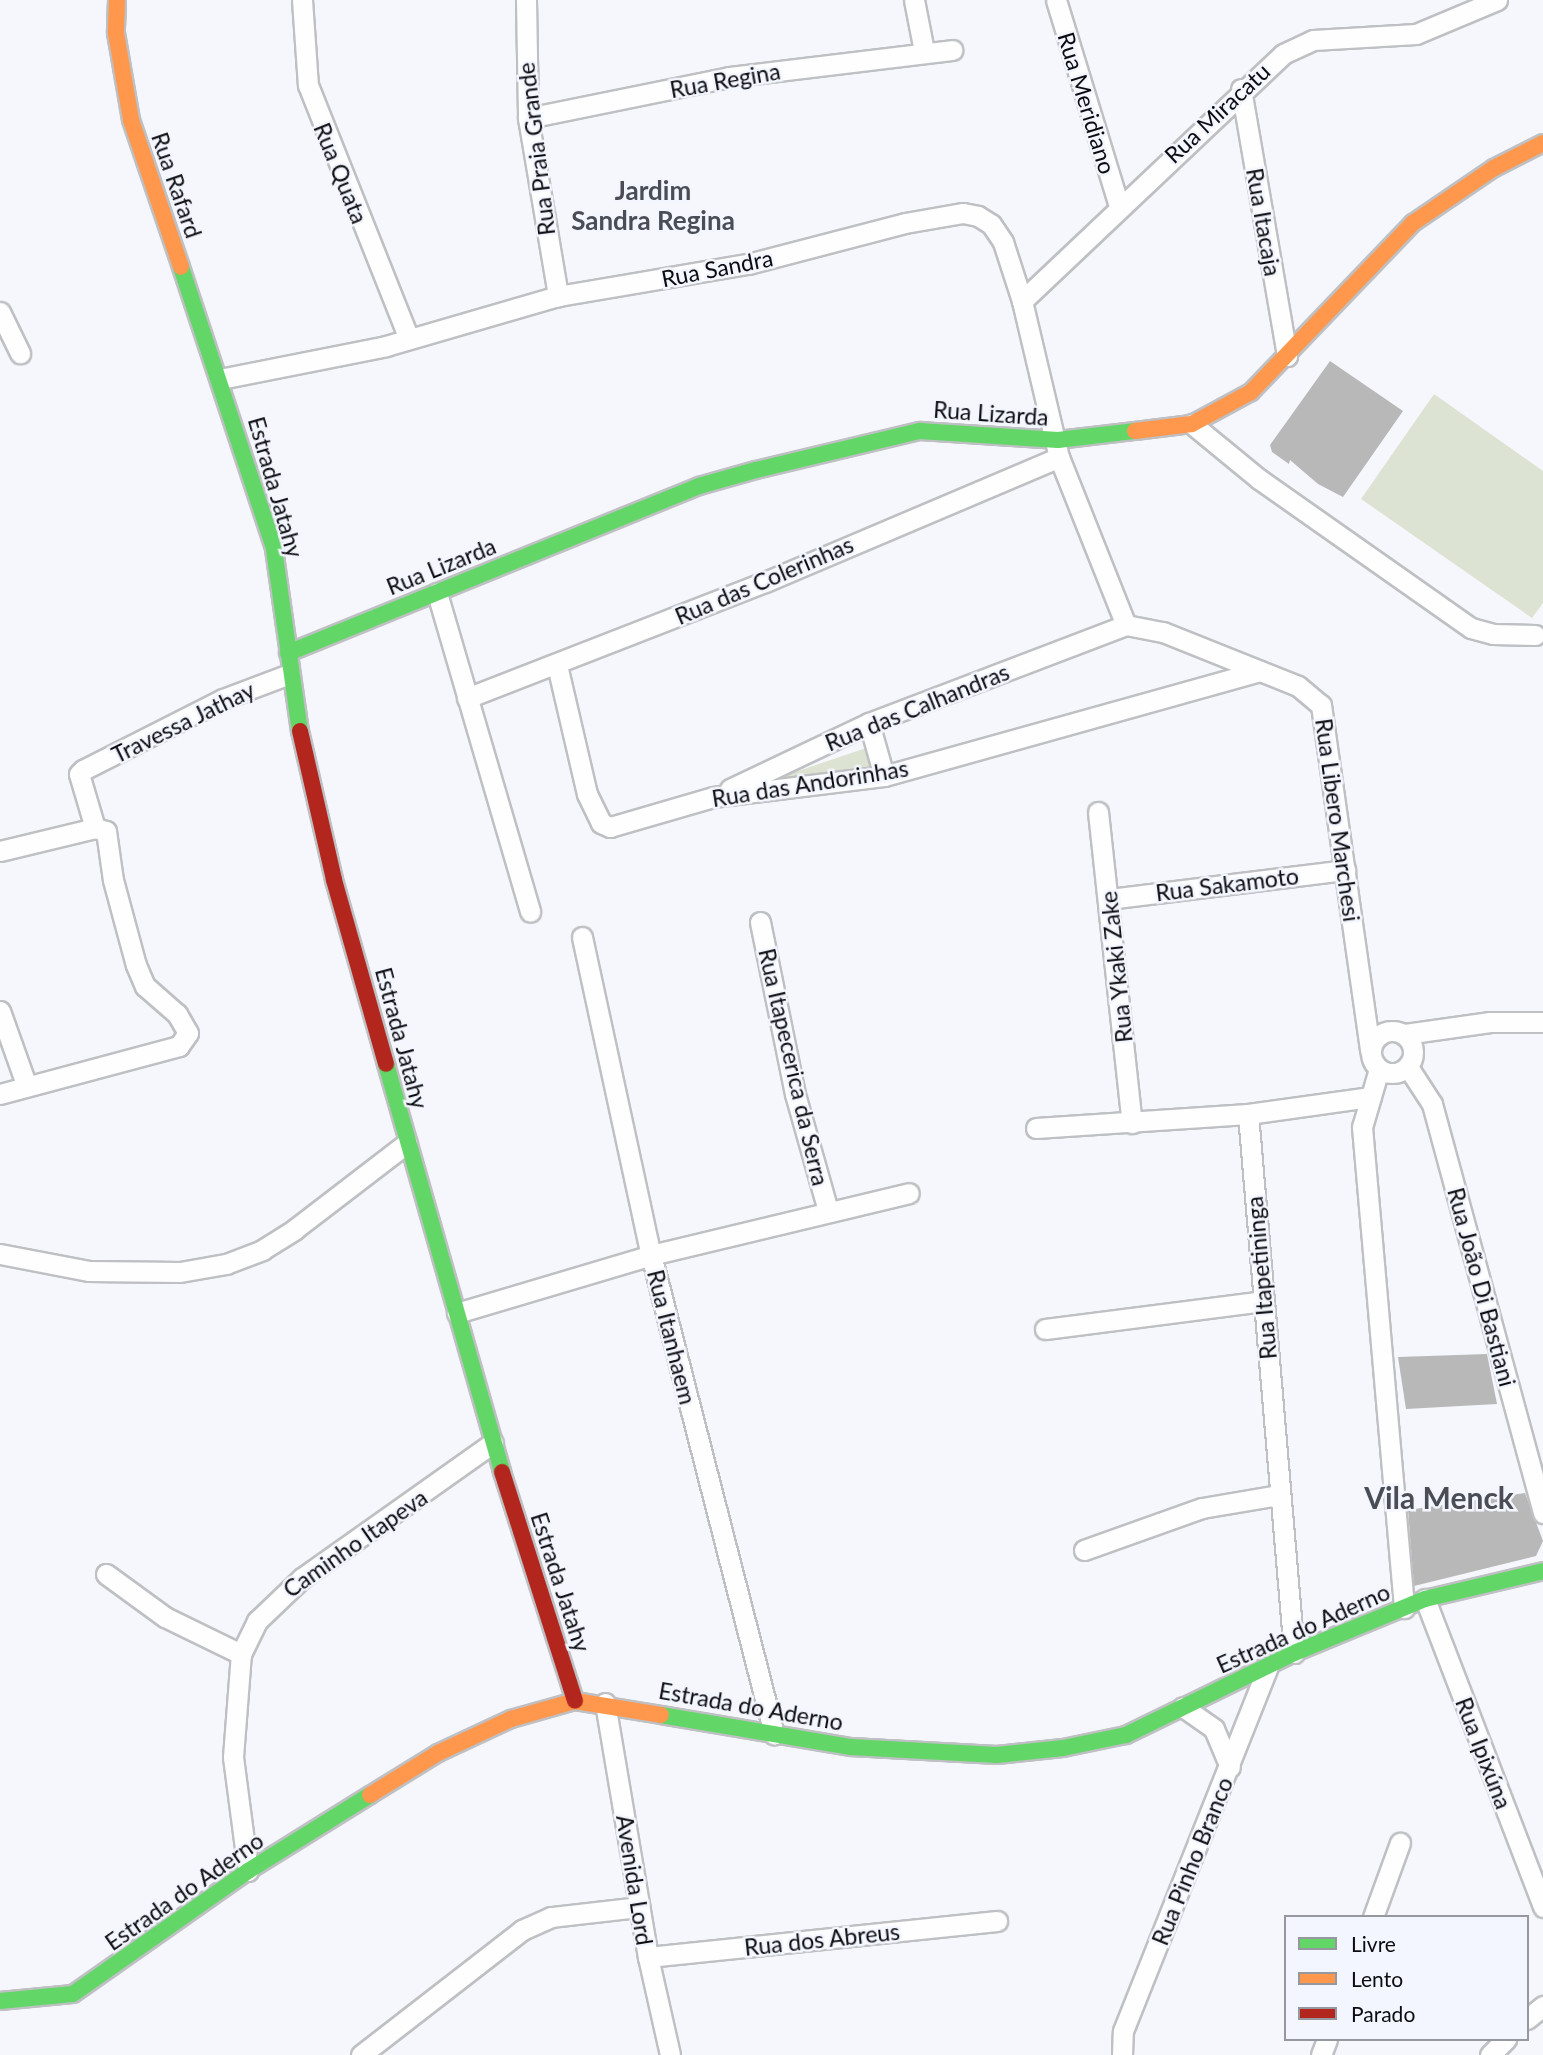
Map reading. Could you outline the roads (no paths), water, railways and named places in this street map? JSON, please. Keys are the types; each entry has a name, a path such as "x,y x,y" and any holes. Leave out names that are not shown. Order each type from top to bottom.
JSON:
{"street":[{"name":"Rua Rafard","path":"117,0 116,33 131,120 220,379"},
{"name":"Rua Quata","path":"302,0 308,85 409,339"},
{"name":"Rua Praia Grande","path":"526,0 528,118 558,296"},
{"path":"914,0 924,51"},
{"name":"Rua Meridiano","path":"1056,0 1119,206"},
{"name":"Rua Miracatu","path":"1023,301 1241,89 1283,54 1313,40 1416,34 1497,0"},
{"name":"Rua Regina","path":"528,118 729,77 924,51 952,50"},
{"name":"Rua Itacaja","path":"1241,89 1287,356"},
{"name":"Rua Lizarda","path":"288,653 699,486 755,470 920,431 1059,449 1192,424 1251,392 1413,223 1494,168 1543,142"},
{"name":"Rua Sandra","path":"220,379 409,339 558,296 748,264 963,213 978,215 997,233 1023,301 1059,449"},
{"path":"0,312 20,353"},
{"name":"Estrada Jatahy","path":"220,379 274,549 289,674 331,867 493,1443 575,1701"},
{"path":"1192,424 1259,479 1471,628 1493,634 1535,635"},
{"path":"1059,449 1126,625"},
{"name":"Rua das Colerinhas","path":"467,698 557,665 1059,449"},
{"path":"437,593 530,912"},
{"name":"Rua Libero Marchesi","path":"1126,625 1163,632 1297,686 1321,705 1370,1051"},
{"name":"Rua das Calhandras","path":"713,797 869,723 1126,625"},
{"name":"Rua das Andorinhas","path":"557,665 587,794 601,823 622,825 713,797 884,776 1260,671"},
{"name":"Travessa Jathay","path":"95,828 79,774 223,699 289,674"},
{"path":"869,723 884,776"},
{"name":"Rua Ykaki Zake","path":"1098,812 1132,1123"},
{"path":"0,851 95,828 109,835 113,880 145,986 177,1014 188,1033 179,1046 67,1078 26,1084 0,1094"},
{"name":"Rua Sakamoto","path":"1109,899 1345,870"},
{"name":"Rua Itapecerica da Serra","path":"760,922 795,1094 828,1211"},
{"name":"Rua Itanhaem","path":"582,937 651,1255 774,1734"},
{"path":"0,1011 26,1084"},
{"path":"1404,1608 1362,1127 1379,1069 1370,1051 1380,1034 1392,1030 1405,1034 1490,1022 1543,1022"},
{"path":"1379,1069 1397,1073 1408,1067 1413,1046 1405,1034"},
{"name":"Rua João Di Bastiani","path":"1408,1067 1432,1104 1543,1513"},
{"path":"1036,1128 1248,1114 1371,1097"},
{"name":"Rua Itapetininga","path":"1248,1114 1278,1495 1294,1653"},
{"path":"0,1254 89,1271 180,1272 226,1264 262,1251 295,1229 407,1143"},
{"path":"457,1313 651,1255 909,1194"},
{"path":"1045,1329 1263,1301"},
{"name":"Caminho Itapeva","path":"248,1871 233,1757 241,1654 257,1621 275,1600 493,1443"},
{"path":"1084,1550 1202,1508 1278,1495"},
{"name":"Estrada do Aderno","path":"0,2001 74,1994 248,1871 438,1753 511,1719 575,1701 605,1703 850,1747 997,1755 1095,1743 1126,1734 1268,1668 1294,1653 1425,1599 1543,1571"},
{"path":"106,1574 165,1617 241,1654"},
{"name":"Rua Ipixúna","path":"1425,1599 1543,1907"},
{"name":"Rua Pinho Branco","path":"1122,2055 1123,2031 1230,1767 1255,1691 1268,1668"},
{"name":"Avenida Lord","path":"605,1703 648,1957 670,2055"},
{"path":"1183,1707 1214,1729 1230,1767"},
{"path":"1374,1915 1400,1843"},
{"path":"361,2055 522,1930 551,1917 639,1907"},
{"name":"Rua dos Abreus","path":"648,1957 997,1921"},
{"path":"1490,2055 1504,2041"}],"district":[{"name":"Jardim Sandra Regina","path":"653,206"},
{"name":"Vila Menck","path":"1439,1497"}]}
